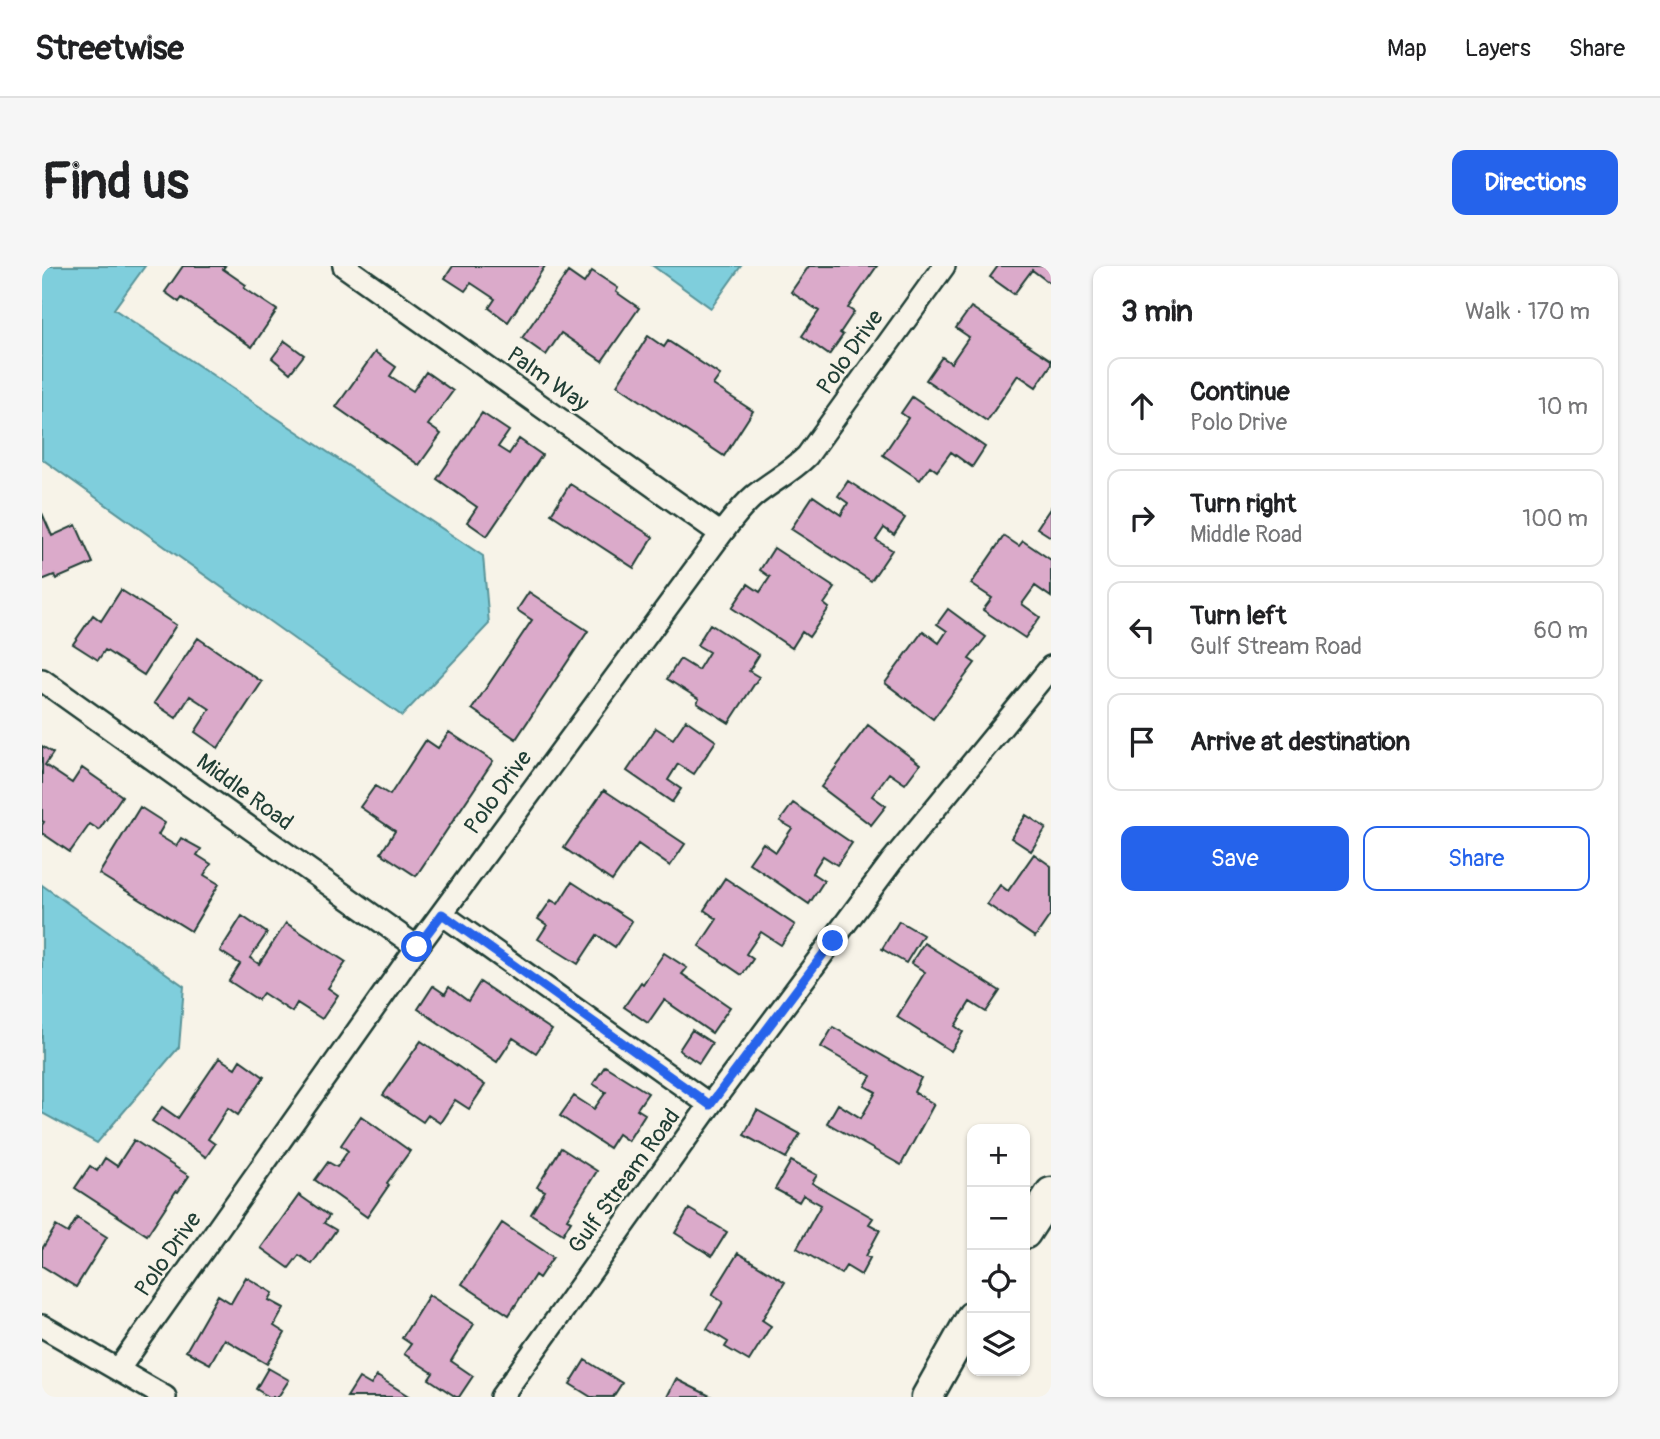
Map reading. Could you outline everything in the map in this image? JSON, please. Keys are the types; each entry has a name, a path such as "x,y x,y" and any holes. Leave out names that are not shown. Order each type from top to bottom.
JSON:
{"main road":[{"path":"1030,1225 1051,1193"},
{"path":"927,1397 967,1326"}],"street":[{"name":"Palm Way","path":"344,266 721,534"},
{"name":"Polo Drive","path":"118,1370 417,947 721,534 750,500 807,456 944,266"},
{"name":"Gulf Stream Road","path":"501,1397 710,1105 892,861 1051,667"},
{"name":"Middle Road","path":"42,680 417,947"},
{"path":"442,914 710,1105"},
{"path":"42,1326 165,1397"}],"water":[{"path":"42,266 145,266 114,309 483,556 489,624 402,716 42,459"},
{"path":"653,266 741,266 711,308"},
{"path":"42,885 184,986 179,1047 97,1143 42,1113"}],"building":[{"path":"183,266 225,266 223,269 246,285 244,288 277,310 252,347 182,298 179,302 165,292"},
{"path":"453,266 545,266 508,322 489,308 495,299 471,283 465,291 445,278"},
{"path":"809,266 877,266 848,308 854,312 829,355 802,336 819,311 791,292"},
{"path":"998,266 1051,266 1051,284 1032,270 1014,294 990,277"},
{"path":"592,271 618,288 616,292 639,308 602,361 561,333 546,355 522,338 568,272 584,283"},
{"path":"971,307 1051,360 1051,365 1036,387 1018,375 987,421 926,380 942,357 951,363 969,337 956,328"},
{"path":"648,336 664,347 668,341 720,375 713,385 753,411 724,456 617,385"},
{"path":"285,341 304,355 290,373 272,358"},
{"path":"375,352 396,367 390,376 413,391 426,372 453,391 428,425 441,434 419,465 336,407"},
{"path":"912,397 985,447 972,467 951,452 937,471 930,466 920,480 883,455 908,418 901,413"},
{"path":"482,413 509,431 498,447 509,454 519,439 542,455 487,536 467,522 477,507 437,479"},
{"path":"848,481 905,518 894,535 884,528 876,540 892,550 871,581 791,529 813,496 841,515 848,503 838,496"},
{"path":"570,484 653,537 634,568 551,514"},
{"path":"1051,507 1051,537 1037,528"},
{"path":"42,513 52,536 76,525 93,563 56,579 54,575 42,580"},
{"path":"1004,536 1019,546 1023,541 1051,560 1051,597 1035,586 1022,604 1040,617 1025,638 983,610 992,598 971,584"},
{"path":"774,548 835,588 824,604 829,608 809,637 802,632 792,648 732,608 748,584 760,592 770,577 760,570"},
{"path":"121,590 176,625 144,675 105,650 98,660 73,644 93,615 101,621"},
{"path":"529,592 588,631 516,739 472,709 532,620 517,610"},
{"path":"948,609 986,637 969,659 975,663 933,719 885,683 923,631 939,643 947,631 937,624"},
{"path":"710,624 759,655 749,671 759,677 729,723 697,703 699,699 667,679 680,659 698,670 709,652 697,645"},
{"path":"198,638 262,682 218,748 195,732 210,709 190,696 176,718 154,703"},
{"path":"686,720 716,741 694,774 678,764 668,780 681,789 672,802 627,771 656,728 673,739"},
{"path":"868,725 920,764 905,784 889,773 872,796 886,806 871,825 821,787"},
{"path":"449,732 493,761 416,876 381,853 395,831 360,807 375,786 390,795 426,740 438,748"},
{"path":"42,746 53,753 45,765 72,783 82,768 122,796 99,830 90,824 70,852 42,833"},
{"path":"604,790 685,844 670,866 638,844 612,881 564,848"},
{"path":"793,803 852,843 837,865 823,856 812,873 824,881 809,904 749,863 763,843 776,852 792,828 780,821"},
{"path":"140,807 165,823 158,835 176,846 181,838 201,849 197,855 211,864 204,875 219,884 191,931 99,874"},
{"path":"1026,815 1046,828 1031,851 1011,838"},
{"path":"1034,854 1051,866 1051,914 1035,937 987,904 1000,885 1008,891"},
{"path":"725,878 795,925 781,945 761,932 746,954 753,959 742,975 699,946 717,919 704,910"},
{"path":"572,882 632,921 615,947 597,935 578,964 538,939 547,925 538,919 551,900 558,904"},
{"path":"242,916 267,933 250,958 259,964 286,923 346,962 328,988 338,995 322,1019 297,1003 292,1012 263,993 258,1000 229,981 240,964 220,951"},
{"path":"899,921 923,935 906,963 882,949"},
{"path":"924,943 1000,991 986,1012 970,1002 955,1026 963,1032 951,1051 897,1017 925,972 911,963"},
{"path":"664,953 687,968 682,974 730,1007 712,1033 664,1000 648,1023 624,1007"},
{"path":"480,982 552,1030 536,1053 513,1038 497,1062 418,1009 433,986 445,994 449,987 468,1001"},
{"path":"833,1027 921,1078 914,1092 934,1104 901,1165 827,1123 838,1104 861,1118 876,1092 865,1086 871,1076 821,1047"},
{"path":"692,1030 712,1043 699,1063 679,1050"},
{"path":"421,1041 485,1085 469,1109 455,1100 440,1123 428,1115 423,1122 383,1095"},
{"path":"219,1058 235,1068 240,1060 264,1077 238,1115 228,1108 208,1139 215,1144 206,1157 152,1121 162,1107 178,1118"},
{"path":"605,1066 648,1093 637,1109 645,1114 628,1141 618,1134 609,1148 560,1116 574,1096 594,1109 606,1092 593,1084"},
{"path":"757,1110 800,1134 786,1158 744,1135"},
{"path":"361,1116 410,1151 367,1217 315,1180 328,1162 337,1167 348,1151 341,1145"},
{"path":"134,1140 189,1176 147,1235 75,1188 90,1166 97,1171 105,1158 117,1166"},
{"path":"561,1148 597,1171 567,1219 571,1221 563,1234 531,1214 545,1191 537,1187"},
{"path":"791,1161 817,1175 812,1183 873,1218 869,1224 880,1230 866,1256 870,1258 861,1275 846,1266 841,1274 797,1248 821,1205 803,1195 799,1202 775,1189"},
{"path":"299,1195 329,1216 324,1223 336,1230 312,1264 299,1255 289,1268 261,1248"},
{"path":"689,1209 727,1232 712,1256 675,1233"},
{"path":"77,1218 107,1237 76,1287 42,1266 42,1249 56,1226 68,1233"},
{"path":"502,1223 553,1257 539,1278 535,1275 509,1315 462,1284"},
{"path":"738,1253 785,1282 762,1320 771,1326 749,1361 725,1347 728,1342 707,1329 723,1302 712,1295"},
{"path":"246,1277 273,1293 269,1300 284,1308 274,1326 285,1333 267,1364 224,1339 210,1364 186,1351 218,1295 231,1303"},
{"path":"429,1295 474,1324 451,1361 473,1376 459,1397 429,1379 433,1373 404,1354 411,1344 402,1338"},
{"path":"585,1360 622,1383 613,1397 591,1397 570,1384"},
{"path":"268,1368 289,1380 278,1397 269,1397 256,1389"},
{"path":"377,1376 410,1397 347,1397 359,1378 371,1385"},
{"path":"676,1379 712,1397 667,1397"}],"route":[{"path":"417,947 442,914 710,1105 833,941"}]}
